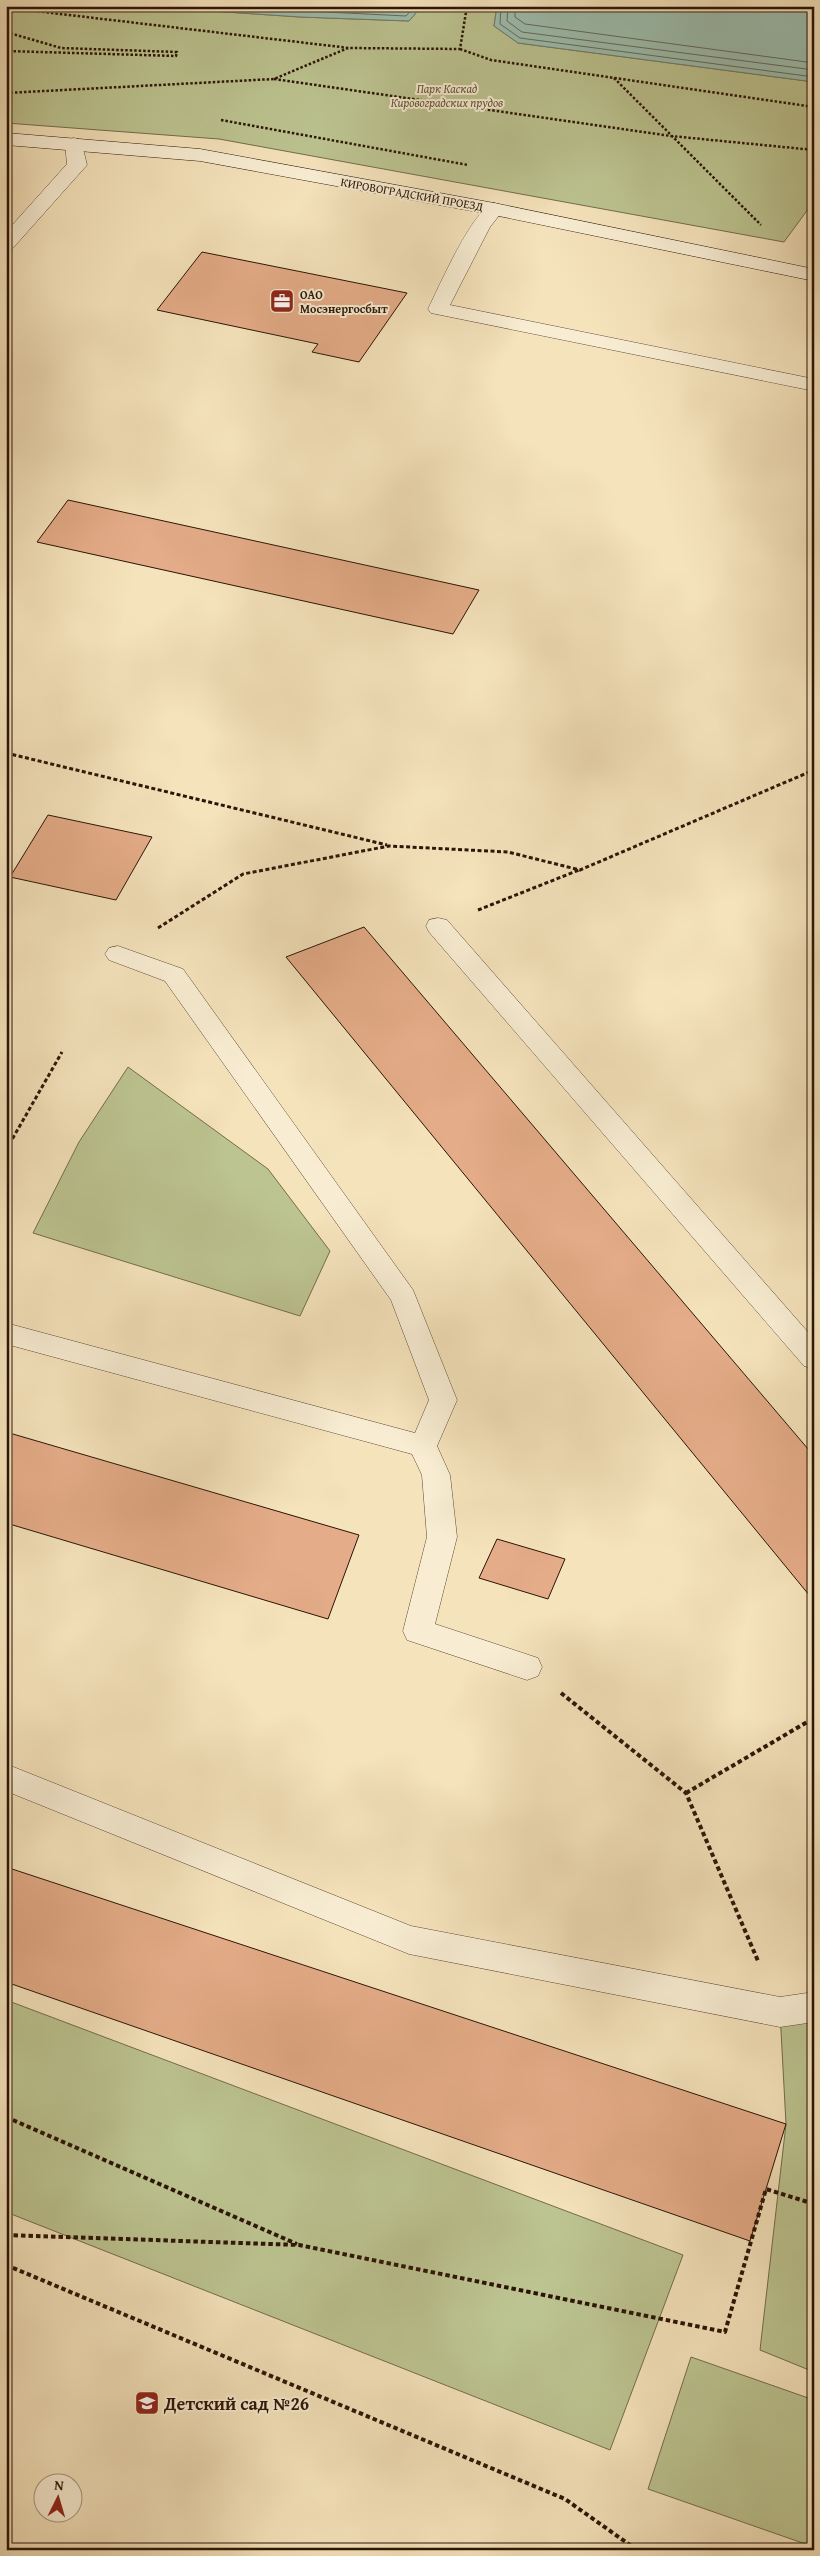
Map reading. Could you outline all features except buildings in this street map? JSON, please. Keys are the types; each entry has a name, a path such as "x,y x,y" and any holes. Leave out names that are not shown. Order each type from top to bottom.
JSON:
{"street":[{"name":"КИРОВОГРАДСКИЙ ПРОЕЗД","path":"6,139 200,155 494,209 814,275"},
{"path":"6,244 77,165 74,144"},
{"path":"494,209 481,225 438,309 814,385"},
{"path":"438,926 814,1358"},
{"path":"118,954 174,975 403,1297 442,1400 423,1446 436,1475 442,1537 418,1632 526,1667"},
{"path":"6,1333 423,1446"},
{"path":"6,1777 409,1940 780,2012 814,2007"}],"path":[{"path":"460,49 467,6"},
{"path":"6,10 35,11 349,48 460,49 491,60 814,107"},
{"path":"6,32 61,48 177,52 176,56 6,51"},
{"path":"274,79 349,48"},
{"path":"614,78 763,228"},
{"path":"6,93 274,79 671,136 814,150"},
{"path":"6,753 389,846 508,852 580,870"},
{"path":"438,926 580,870 814,770"},
{"path":"118,954 243,874 389,846"},
{"path":"6,1150 62,1052"},
{"path":"526,1667 686,1793 780,2012"},
{"path":"686,1793 814,1718"},
{"path":"6,2117 299,2245"},
{"path":"6,2235 299,2245 725,2332 766,2189 814,2204"},
{"path":"6,2265 565,2499 637,2550"}],"green space":[{"name":"Парк Каскад Кировоградских прудов","path":"6,6 137,6 300,17 409,21 422,6 497,6 494,26 518,43 814,82 814,201 784,242 219,139 6,123"},
{"path":"128,1067 268,1169 330,1251 300,1316 33,1233 79,1142"},
{"path":"6,2000 683,2255 610,2450 6,2212"},
{"path":"814,2007 814,2372 760,2350 786,2124 780,2012"},
{"path":"691,2357 814,2400 814,2547 648,2489"}],"water":[{"path":"137,6 422,6 409,21 300,17"},
{"path":"497,6 814,6 814,82 518,43 494,26"}],"place":[{"name":"ОАО Мосэнергосбыт","path":"282,301"},
{"name":"Детский сад №26","path":"147,2403"}]}
